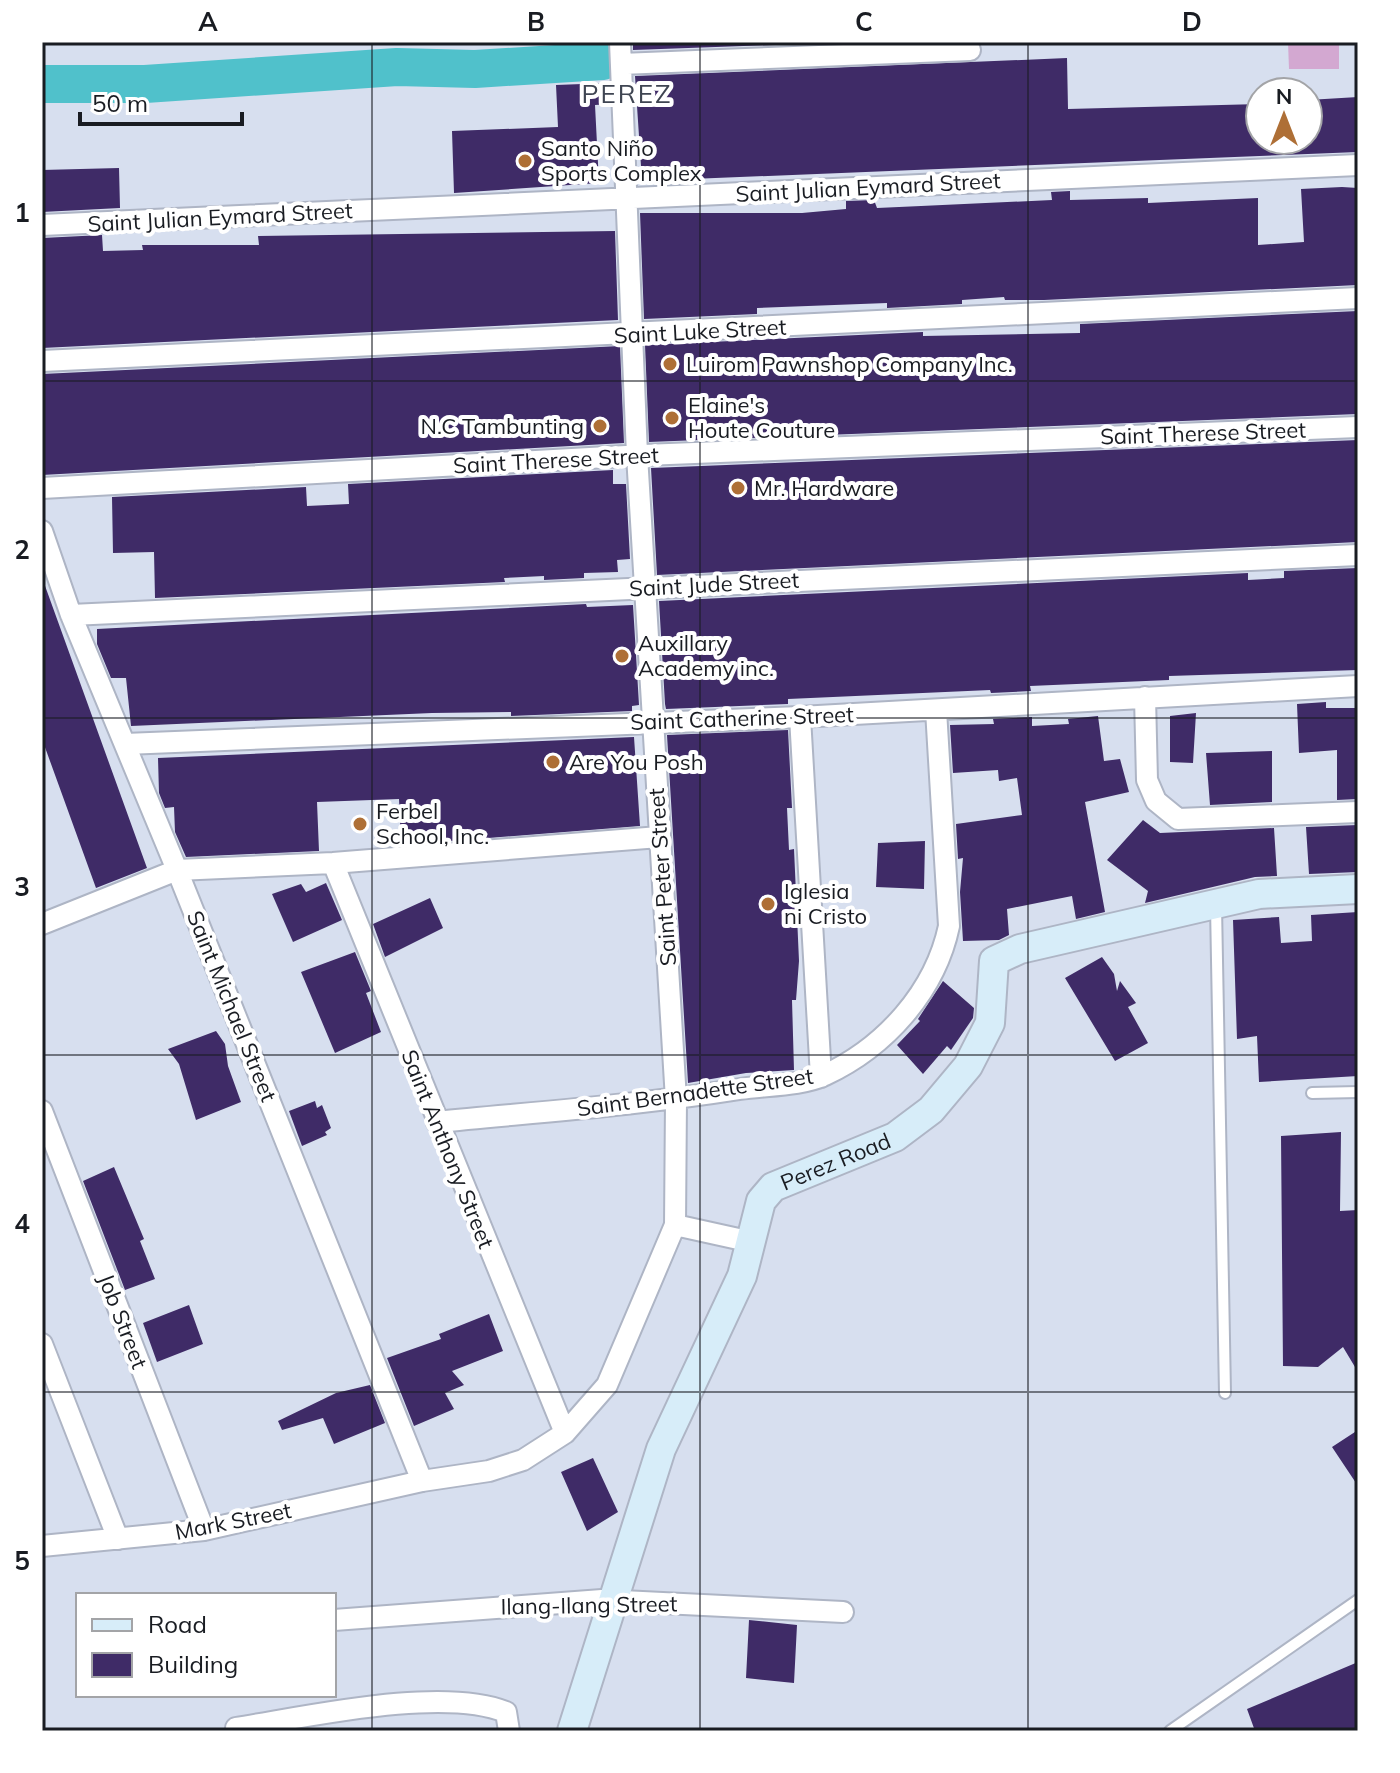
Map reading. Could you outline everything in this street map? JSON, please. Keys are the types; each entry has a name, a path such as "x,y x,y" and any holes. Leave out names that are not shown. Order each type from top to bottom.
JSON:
{"street":[{"name":"Saint Peter Street","path":"422,1481 489,1471 523,1460 565,1433 607,1385 675,1225 676,1100 637,455 635,335 620,42"},
{"path":"621,64 970,50"},
{"name":"Saint Julian Eymard Street","path":"42,225 1358,165"},
{"name":"Saint Luke Street","path":"42,361 1358,298"},
{"name":"Saint Therese Street","path":"42,488 637,455 1358,427"},
{"name":"Saint Michael Street","path":"42,531 71,615 177,870 422,1481"},
{"name":"Saint Jude Street","path":"71,615 1358,555"},
{"name":"Saint Catherine Street","path":"125,744 800,717 1358,686"},
{"path":"1145,697 1147,780 1156,801 1178,819 1358,812"},
{"name":"Saint Bernadette Street","path":"437,1122 676,1100 821,1077 859,1057 920,996 944,951 949,926 936,710"},
{"path":"800,717 821,1077"},
{"path":"49,922 177,870 333,863 659,837"},
{"name":"Saint Anthony Street","path":"333,863 565,1433"},
{"name":"Perez Road","path":"572,1731 661,1449 742,1276 761,1201 773,1187 895,1137 931,1110 968,1066 990,1023 994,961 1020,949 1259,894 1358,889"},
{"name":"Job Street","path":"42,1111 204,1530"},
{"path":"675,1225 752,1242"},
{"path":"42,1344 118,1539"},
{"name":"Mark Street","path":"42,1546 204,1530 422,1481"},
{"name":"Ilang-Ilang Street","path":"336,1620 521,1604 611,1601 843,1612"},
{"path":"236,1728 439,1702 492,1706 506,1712 509,1731"}],"lane":[{"path":"1216,904 1225,1393"},
{"path":"1312,1093 1358,1092"},
{"path":"1170,1731 1358,1600"}],"shaded area":[{"path":"1288,42 1339,42 1339,69 1289,69"}],"building":[{"path":"633,42 829,42 829,43 633,50"},
{"path":"1067,58 1068,109 1244,104 1244,156 1259,156 642,181 635,76"},
{"name":"Santo Niño Sports Complex","path":"609,83 610,104 595,105 599,183 454,193 452,131 558,127 556,85"},
{"path":"1358,97 1358,152 1324,153 1324,99"},
{"path":"119,168 120,208 42,212 42,170"},
{"path":"1358,188 1358,285 1044,300 1005,300 1004,297 962,300 962,304 887,308 887,303 757,308 757,314 644,319 640,213 802,213 846,209 846,201 874,200 877,208 1052,200 1051,192 1070,191 1070,200 1148,198 1148,203 1258,198 1258,245 1304,242 1301,189"},
{"path":"615,231 618,320 42,348 42,238 102,235 103,251 143,250 142,245 259,245 258,236"},
{"path":"1358,311 1358,414 649,442 645,345 923,332 923,336 1080,333 1080,324"},
{"path":"620,346 624,443 42,475 42,374"},
{"path":"1358,440 1358,542 657,575 651,468"},
{"path":"613,470 613,484 626,484 630,559 617,560 618,572 584,573 584,578 544,580 544,576 504,578 505,582 155,598 154,552 113,553 112,497 306,487 307,506 349,504 348,484"},
{"path":"1358,568 1358,670 1169,676 1169,680 1030,686 1031,691 788,699 788,704 666,709 665,704 659,601 1248,573 1248,580 1284,578 1284,571"},
{"path":"44,583 147,868 96,888 42,739"},
{"path":"586,604 587,607 633,605 639,705 632,706 632,711 511,716 511,712 432,713 131,726 126,678 111,678 97,644 97,629"},
{"path":"1326,702 1326,708 1358,708 1358,799 1337,800 1337,750 1299,753 1297,704"},
{"path":"1196,713 1193,763 1170,762 1170,716"},
{"path":"1098,716 1104,761 1120,759 1129,792 1085,802 1105,912 1076,919 1072,896 1007,909 1009,935 999,940 963,941 960,892 963,858 958,859 956,824 1022,815 1017,778 999,781 998,770 953,773 950,725 994,724 993,719 1032,717 1032,726 1069,724 1068,719"},
{"path":"788,730 792,808 787,808 789,850 794,849 799,961 796,1000 792,1000 794,1070 746,1073 688,1083 667,735"},
{"path":"634,737 640,826 401,845 399,799 317,802 319,851 186,857 175,832 174,807 165,808 159,793 158,758"},
{"path":"1272,751 1272,802 1210,805 1206,753"},
{"path":"1143,820 1160,833 1274,828 1277,876 1255,877 1145,903 1148,891 1107,860"},
{"path":"1358,825 1358,872 1309,874 1306,827"},
{"path":"925,841 924,889 876,887 878,843"},
{"path":"326,883 342,920 293,942 272,894 301,884 306,892"},
{"path":"430,898 443,928 385,957 373,924"},
{"path":"1358,912 1358,1076 1259,1082 1257,1036 1237,1039 1233,920 1279,917 1281,943 1312,941 1311,915"},
{"path":"355,952 371,991 366,993 381,1032 335,1053 301,972"},
{"path":"1102,957 1114,974 1117,991 1120,981 1136,1003 1128,1007 1148,1043 1115,1061 1065,978"},
{"path":"943,981 974,1008 973,1018 951,1050 947,1046 923,1074 897,1045 920,1021 918,1019"},
{"path":"216,1031 225,1044 228,1066 241,1102 196,1120 179,1064 168,1049"},
{"path":"315,1101 317,1108 322,1105 331,1128 325,1132 327,1135 302,1146 289,1111"},
{"path":"1341,1132 1340,1211 1358,1210 1358,1372 1343,1347 1318,1367 1283,1366 1281,1136"},
{"path":"114,1167 144,1239 140,1241 155,1279 125,1290 83,1181"},
{"path":"189,1305 203,1344 157,1362 143,1323"},
{"path":"489,1314 503,1351 452,1371 464,1385 445,1393 454,1409 414,1426 387,1358 441,1339 439,1334"},
{"path":"370,1385 385,1423 334,1444 323,1418 282,1430 278,1421 336,1393"},
{"path":"1358,1430 1358,1486 1332,1447"},
{"path":"593,1458 618,1512 587,1531 561,1472"},
{"path":"749,1620 797,1625 794,1683 746,1678"},
{"path":"1358,1662 1358,1731 1255,1731 1247,1709"}],"waterway":[{"path":"42,84 145,84 397,67 475,69 603,61"}],"place":[{"name":"Santo Niño Sports Complex","path":"525,161"},
{"name":"Luirom Pawnshop Company Inc.","path":"670,364"},
{"name":"Elaine's Houte Couture","path":"672,418"},
{"name":"N.C Tambunting","path":"600,426"},
{"name":"Mr. Hardware","path":"738,488"},
{"name":"Auxillary Academy inc.","path":"622,656"},
{"name":"Are You Posh","path":"553,762"},
{"name":"Ferbel School, Inc.","path":"360,824"},
{"name":"Iglesia ni Cristo","path":"768,904"}],"district":[{"name":"PEREZ","path":"627,94"}]}
